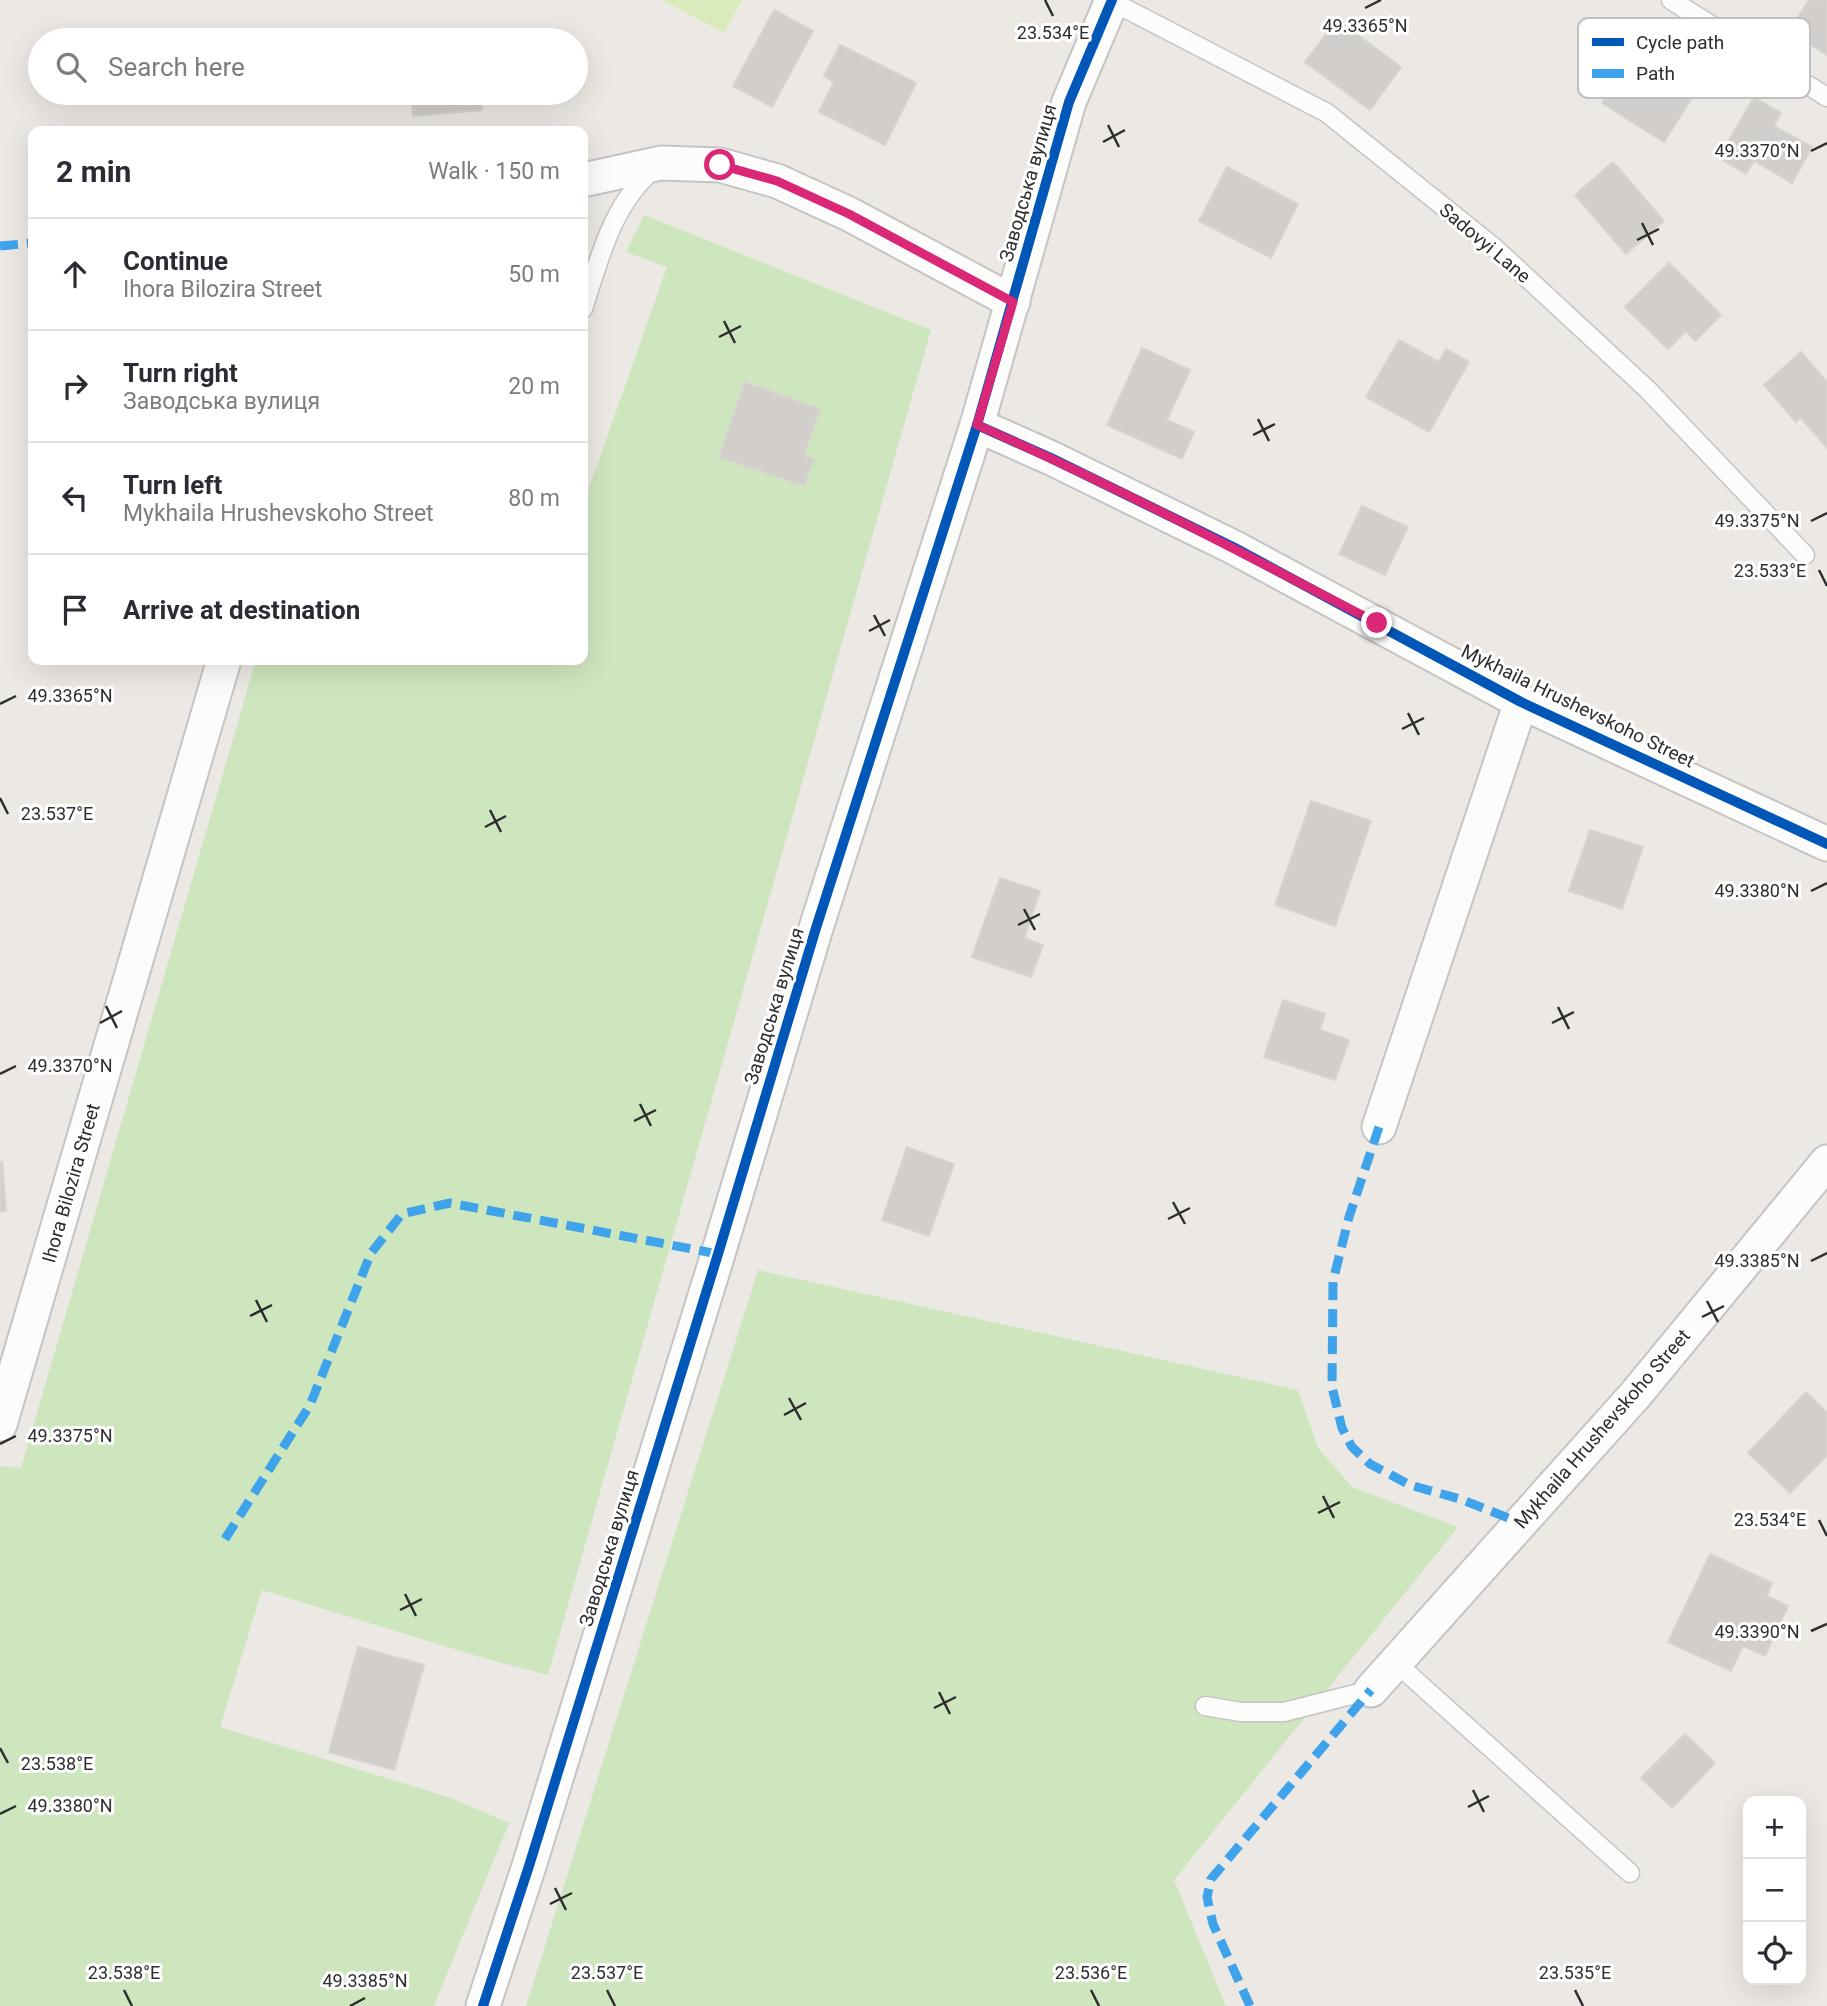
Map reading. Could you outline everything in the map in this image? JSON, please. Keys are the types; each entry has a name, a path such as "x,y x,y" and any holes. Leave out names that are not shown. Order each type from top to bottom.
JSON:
{"street":[{"name":"Заводська вулиця","path":"483,2006 529,1866 816,928 977,425 1069,102 1109,6"},
{"path":"588,179 661,163 720,165 777,181 849,214 1013,302"},
{"name":"Mykhaila Hrushevskoho Street","path":"977,425 1233,547 1521,702 1827,844"},
{"name":"Ihora Bilozira Street","path":"0,1424 223,665"},
{"name":"Mykhaila Hrushevskoho Street","path":"1379,1127 1521,702"},
{"name":"Mykhaila Hrushevskoho Street","path":"1371,1690 1636,1394 1827,1162"}],"lane":[{"path":"1671,0 1700,18"},
{"name":"Sadovyi Lane","path":"1109,6 1326,113 1496,249 1647,388 1805,555"},
{"path":"1810,86 1827,97"},
{"path":"588,294 604,244 629,194 640,180 661,163"},
{"path":"1395,1662 1630,1873"},
{"path":"1205,1706 1241,1712 1284,1712 1371,1690"}],"green space":[{"path":"663,0 742,0 724,33"},
{"path":"644,215 931,330 548,1675 490,1660 262,1590 220,1727 448,1797 509,1823 434,2006 0,2006 0,1466 21,1468 255,665 588,665 588,491 667,267 626,252"},
{"path":"758,1270 1298,1390 1318,1448 1352,1487 1458,1527 1174,1880 1226,2006 526,2006"}],"building":[{"path":"1809,0 1827,0 1827,55 1810,44 1810,18 1797,18"},
{"path":"774,10 813,31 772,107 733,86"},
{"path":"1337,20 1401,67 1370,110 1305,62"},
{"path":"840,45 916,83 885,145 819,112 834,82 824,76"},
{"path":"1605,98 1692,98 1664,142 1602,103"},
{"path":"1753,98 1781,113 1774,126 1812,147 1792,183 1754,161 1746,174 1719,158"},
{"path":"412,105 482,105 482,110 413,116"},
{"path":"1613,162 1664,221 1626,254 1575,195"},
{"path":"1227,167 1298,204 1271,258 1199,221"},
{"path":"1669,263 1721,315 1695,341 1686,331 1668,349 1625,307"},
{"path":"1399,340 1439,362 1446,349 1469,362 1429,432 1366,397"},
{"path":"1142,348 1190,370 1167,420 1194,432 1182,459 1107,425"},
{"path":"1801,352 1827,382 1827,448 1801,418 1796,422 1764,385"},
{"path":"745,382 820,409 804,456 814,459 804,486 719,457"},
{"path":"1362,506 1408,527 1385,575 1339,554"},
{"path":"1311,801 1371,821 1335,926 1275,905"},
{"path":"1590,830 1643,847 1622,909 1569,891"},
{"path":"1000,878 1040,891 1024,938 1043,945 1031,977 972,957"},
{"path":"1283,1000 1325,1014 1320,1030 1349,1040 1335,1080 1264,1057"},
{"path":"907,1147 954,1164 929,1236 882,1220"},
{"path":"2,1162 6,1211 0,1212 0,1163"},
{"path":"1806,1392 1827,1413 1827,1455 1790,1493 1748,1453"},
{"path":"1710,1554 1772,1583 1767,1596 1788,1606 1765,1656 1743,1646 1731,1671 1668,1642"},
{"path":"358,1647 424,1665 394,1770 329,1752"},
{"path":"1685,1734 1715,1763 1672,1808 1641,1778"}],"marked path":[{"path":"0,246 28,243"},
{"path":"1379,1127 1349,1217 1333,1281 1332,1387 1342,1428 1352,1447 1370,1464 1410,1485 1460,1499 1521,1523"},
{"path":"225,1539 310,1405 371,1253 402,1214 450,1203 718,1254"},
{"path":"1250,2006 1213,1924 1207,1897 1211,1879 1371,1690"}],"cycle path":[{"path":"483,2006 529,1866 816,928 977,425 1069,102 1112,0"},
{"path":"977,425 1233,547 1521,702 1827,844"}],"route":[{"path":"720,165 777,181 849,214 1013,302 977,425 1233,547 1377,623"}]}
